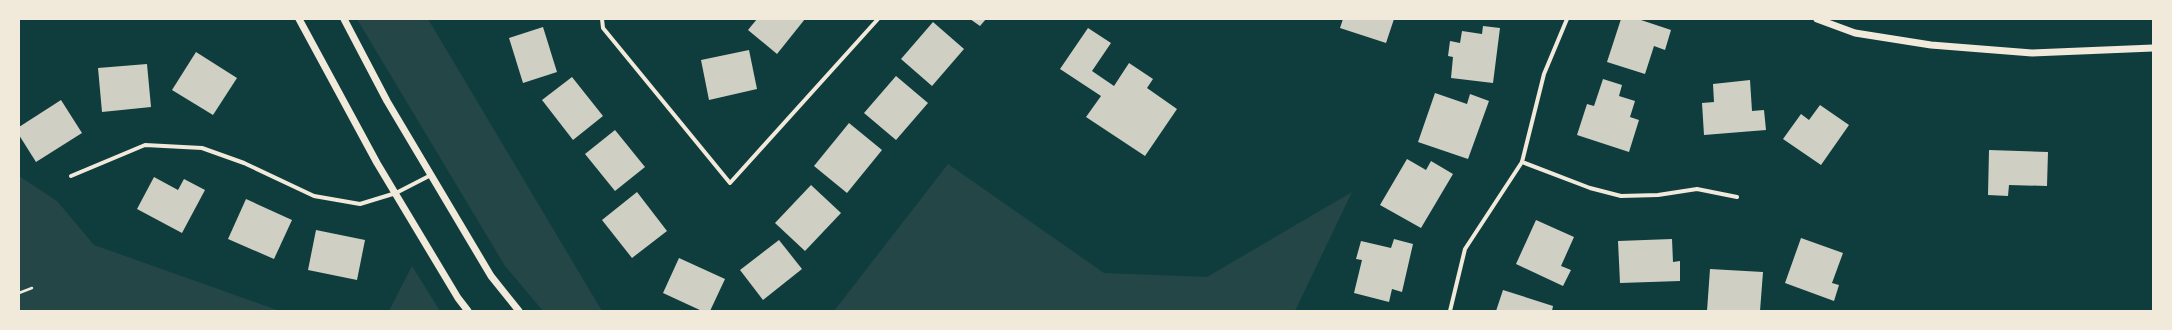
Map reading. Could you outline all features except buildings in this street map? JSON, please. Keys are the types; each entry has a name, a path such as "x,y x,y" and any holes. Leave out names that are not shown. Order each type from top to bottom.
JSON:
{"street":[{"path":"299,19 396,193 458,298 468,311"},
{"path":"344,19 387,101 491,276 519,311"},
{"path":"602,19 603,28 730,183 878,19"},
{"path":"1450,311 1465,249 1522,162 1544,74 1567,19"},
{"path":"1817,19 1855,33 1931,45 2032,53 2153,48"},
{"path":"71,176 145,145 202,148 244,164 314,196 360,204 396,193 431,175"},
{"path":"1522,162 1590,188 1620,196 1658,195 1697,189 1737,197"}],"path":[{"path":"19,294 32,288"}],"shaded area":[{"path":"357,19 428,19 602,311 543,311 505,266"},
{"path":"948,164 1104,273 1207,277 1352,192 1295,311 834,311"},
{"path":"19,176 57,201 94,245 280,311 19,311"},
{"path":"412,266 440,311 389,311"}]}
